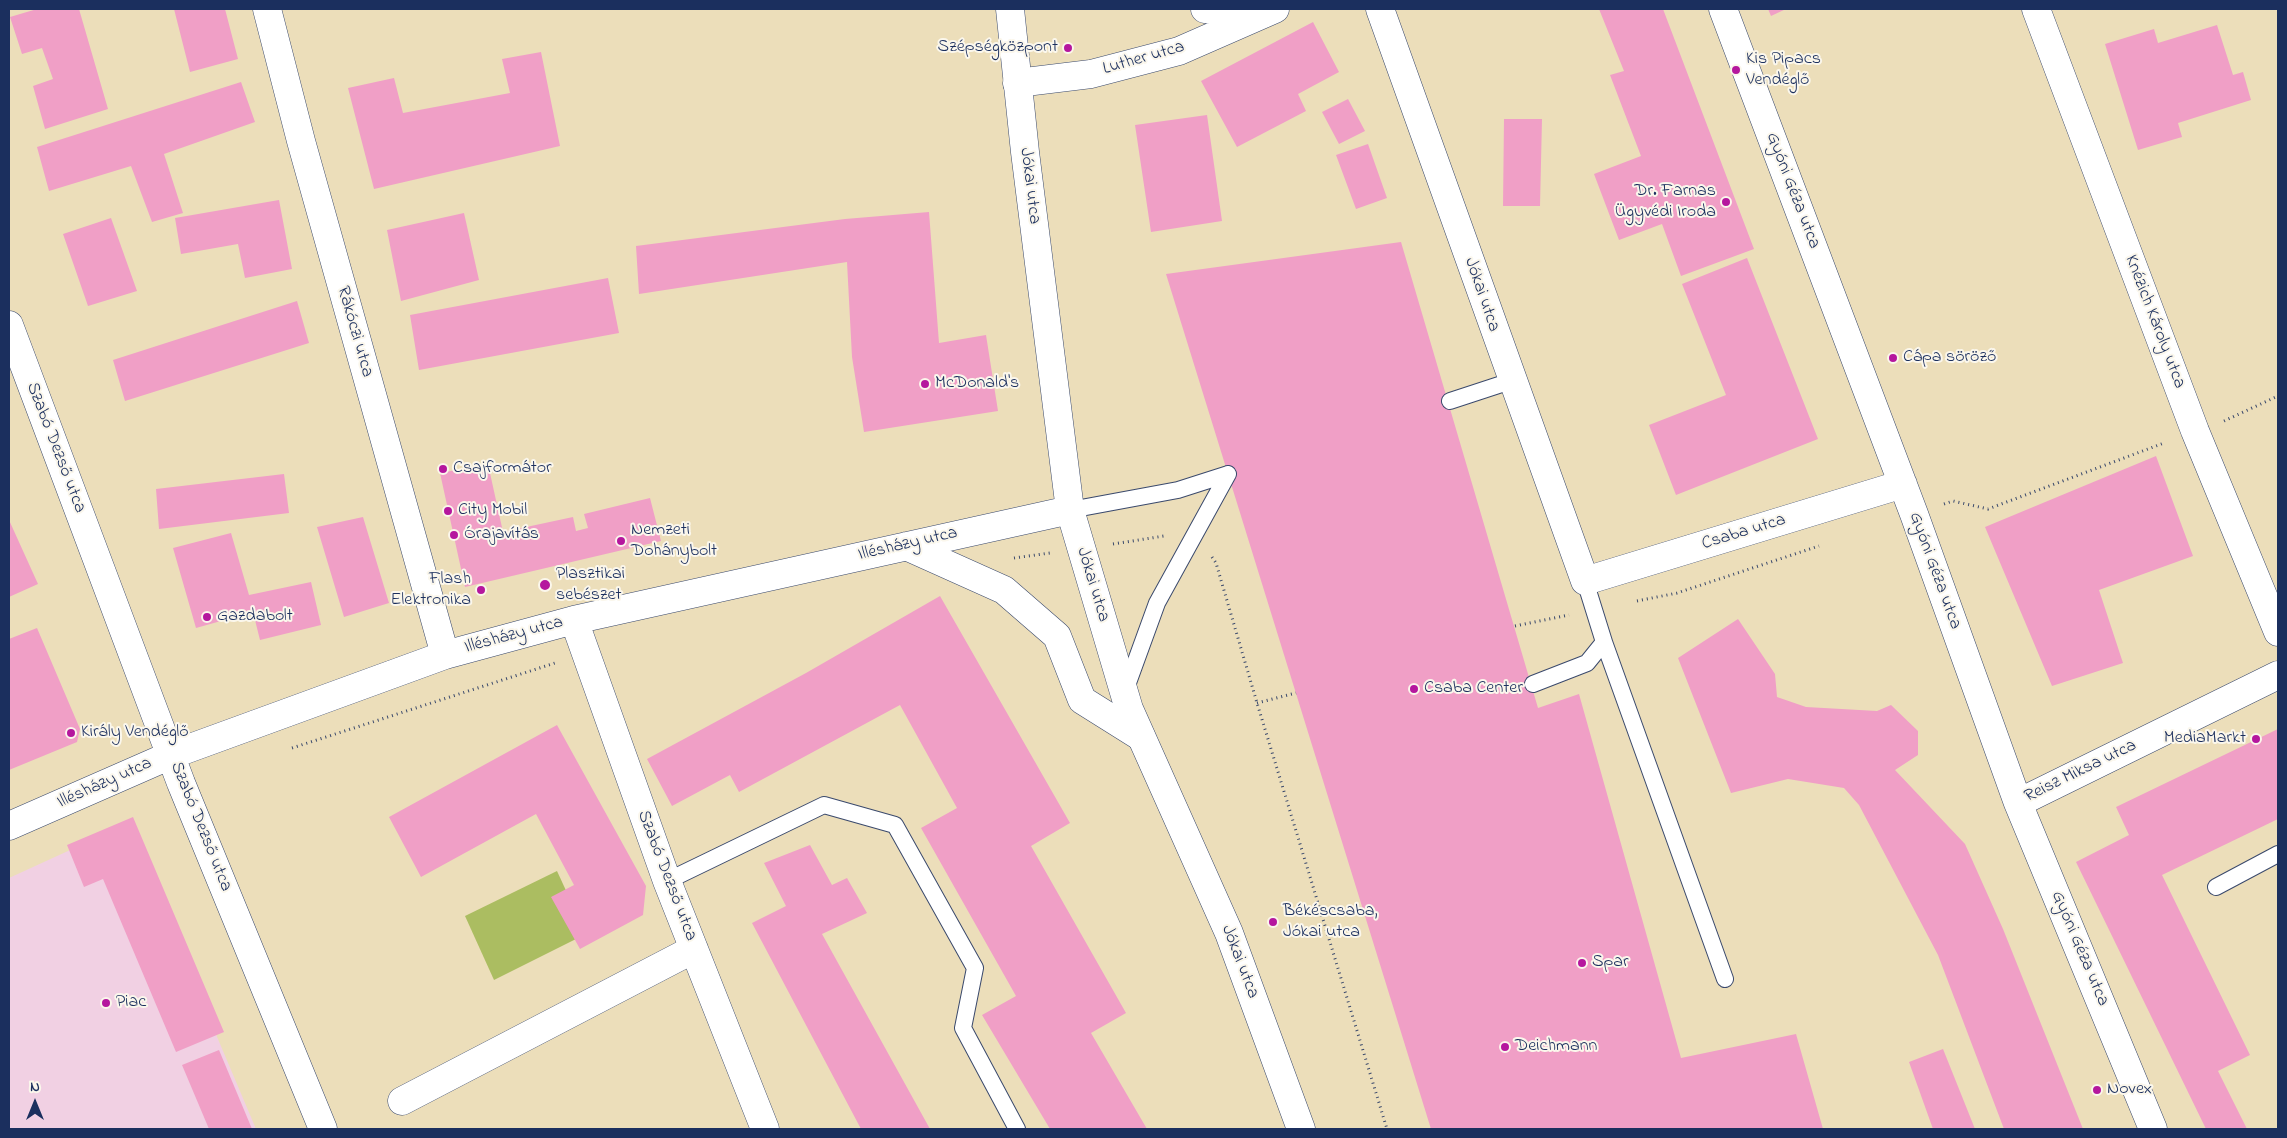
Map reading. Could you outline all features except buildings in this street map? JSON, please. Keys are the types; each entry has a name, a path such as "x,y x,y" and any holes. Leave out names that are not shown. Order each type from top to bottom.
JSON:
{"street":[{"name":"Rákóczi utca","path":"267,9 304,150 445,655"},
{"name":"Jókai utca","path":"1010,9 1016,83 1070,510 1124,692 1141,737 1229,933 1301,1129"},
{"name":"Luther utca","path":"1205,9 1270,11"},
{"name":"Jókai utca","path":"1380,9 1511,381 1585,581"},
{"name":"Gyóni Géza utca","path":"1724,9 1903,484 2018,803 2154,1129"},
{"name":"Knézich Károly utca","path":"2036,9 2195,431 2278,632"},
{"name":"Luther utca","path":"1016,83 1091,74 1179,51 1270,11"},
{"name":"Szabó Dezső utca","path":"9,325 170,755 323,1129"},
{"name":"Csaba utca","path":"1585,581 1903,484"},
{"name":"Illésházy utca","path":"9,826 170,755 445,655 574,620 1070,510"},
{"path":"906,546 1004,590 1057,636 1082,700 1141,737"},
{"name":"Szabó Dezső utca","path":"574,620 667,881 765,1129"},
{"name":"Reisz Miksa utca","path":"2018,803 2278,676"},
{"path":"402,1101 694,950"}],"lane":[{"path":"1450,401 1511,381"},
{"path":"1070,510 1178,490 1228,474 1194,532 1157,603 1124,692"},
{"path":"1585,581 1604,642 1725,979"},
{"path":"1533,684 1588,663 1604,642"},
{"path":"667,881 824,805 894,825 975,968 962,1028 1017,1129"},
{"path":"2216,887 2278,854"}],"path":[{"path":"1988,509 2163,443"},
{"path":"1194,532 1216,563 1256,703 1388,1129"},
{"path":"1256,703 1296,693"}],"shaded area":[{"name":"Piac","path":"127,824 256,1129 9,1129 9,878"}],"green space":[{"path":"557,871 586,934 494,980 465,916"}],"place":[{"name":"Szépségközpont","path":"1068,48"},
{"name":"Kis Pipacs Vendéglő","path":"1736,70"},
{"name":"Dr. Farnas Ügyvédi Iroda","path":"1726,202"},
{"name":"Cápa söröző","path":"1893,358"},
{"name":"McDonald's","path":"925,384"},
{"name":"Csajformátor","path":"443,469"},
{"name":"City Mobil","path":"448,511"},
{"name":"Órajavítás","path":"454,535"},
{"name":"Nemzeti Dohánybolt","path":"621,541"},
{"name":"Plasztikai sebészet","path":"545,585"},
{"name":"Flash Elektronika","path":"481,590"},
{"name":"Gazdabolt","path":"207,617"},
{"name":"Csaba Center","path":"1414,689"},
{"name":"Király Vendéglő","path":"71,733"},
{"name":"MediaMarkt","path":"2256,739"},
{"name":"Békéscsaba, Jókai utca","path":"1273,922"},
{"name":"Spar","path":"1582,963"},
{"name":"Piac","path":"106,1003"},
{"name":"Deichmann","path":"1505,1047"},
{"name":"Novex","path":"2097,1090"}]}
